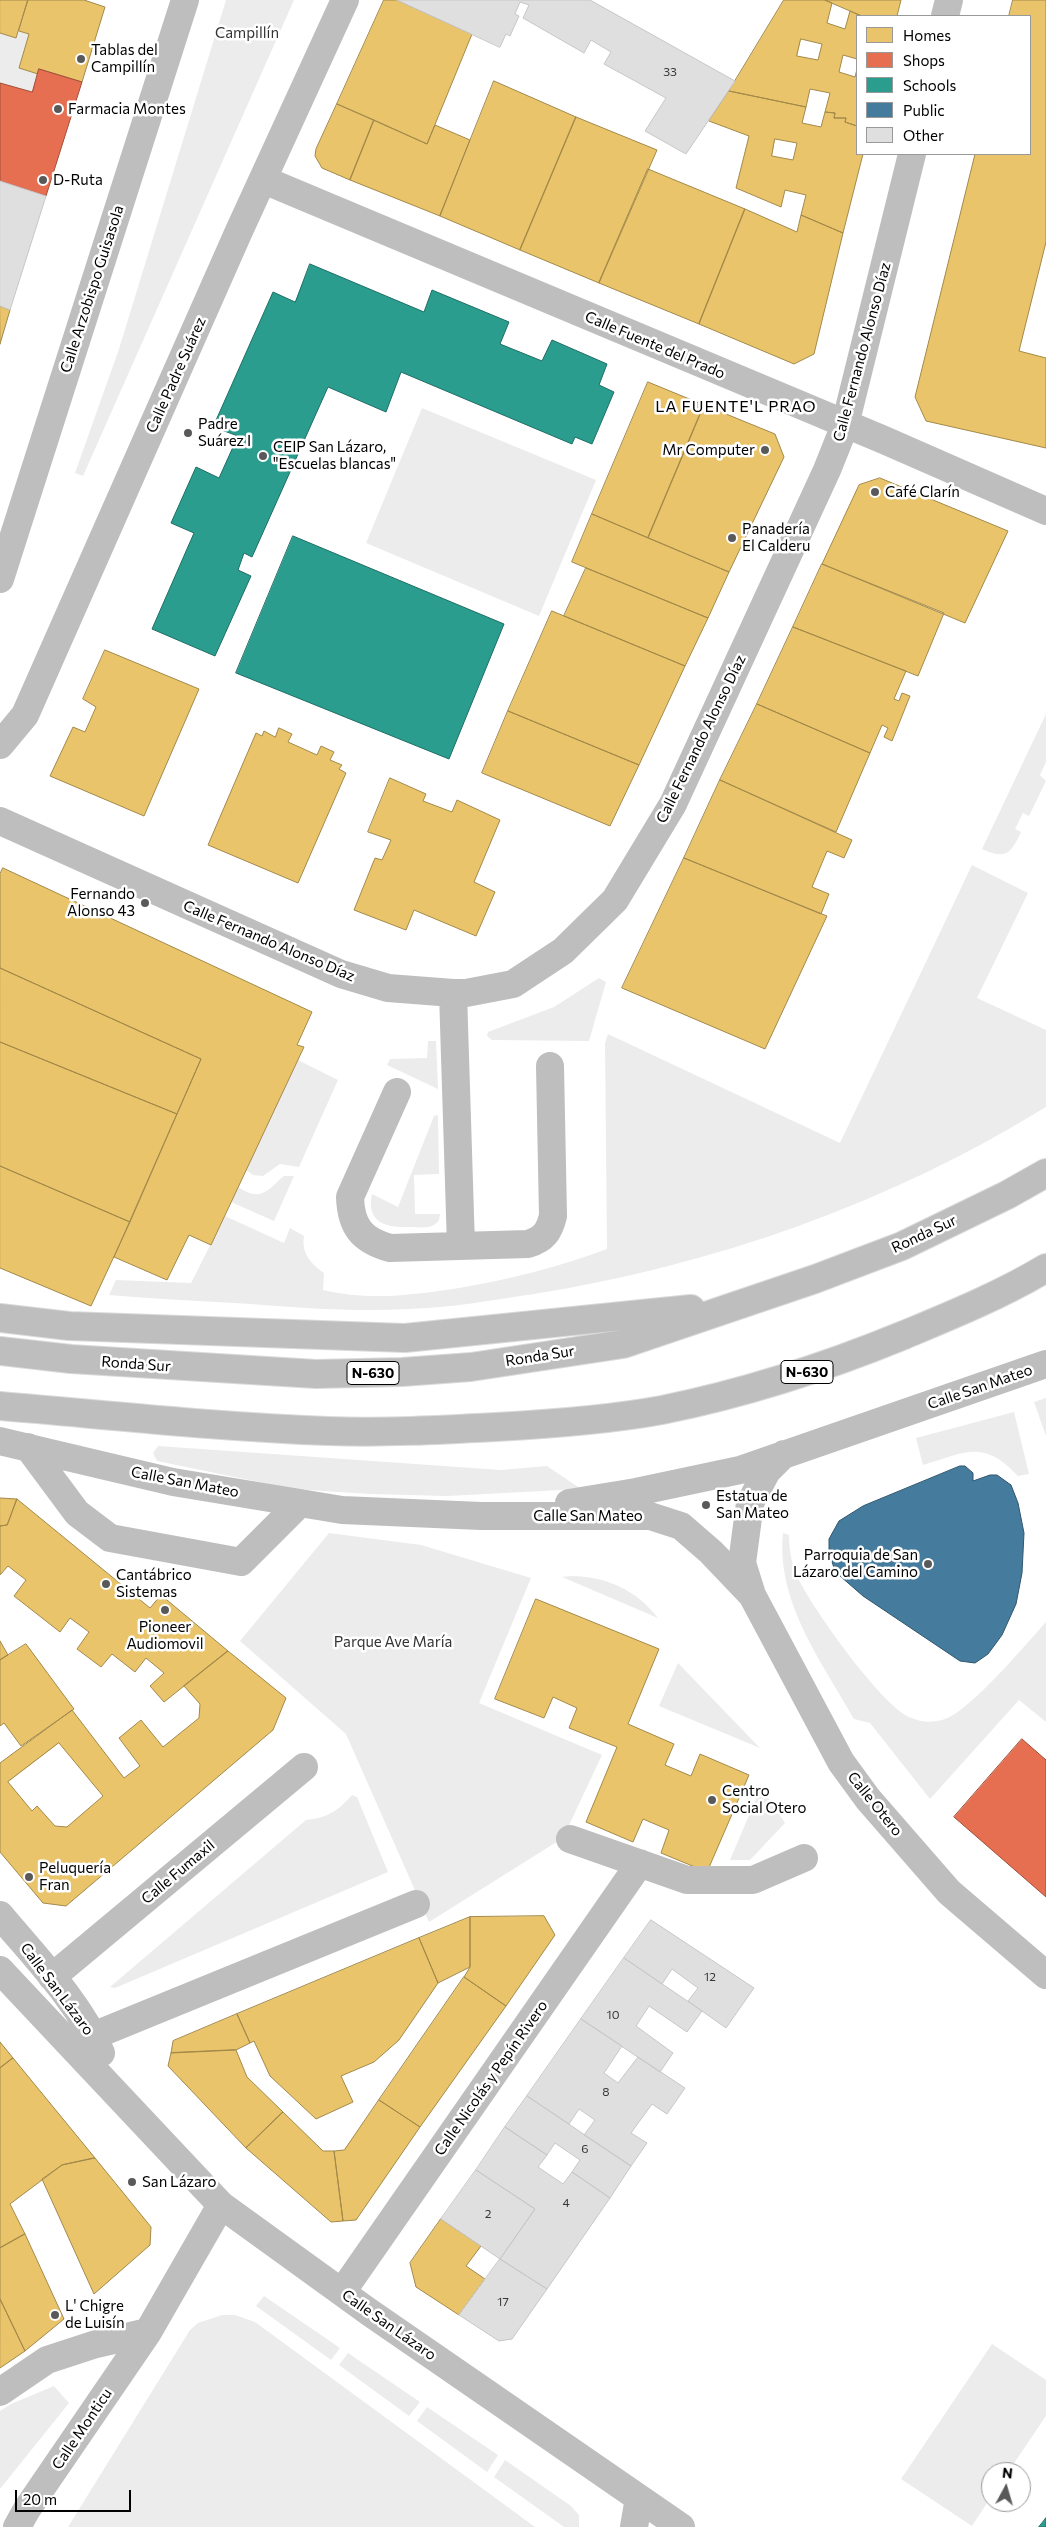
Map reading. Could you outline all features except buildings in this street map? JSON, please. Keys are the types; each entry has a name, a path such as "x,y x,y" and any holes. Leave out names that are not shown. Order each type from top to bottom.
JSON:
{"main road":[{"name":"Calle Arzobispo Guisasola","path":"0,579 185,0"},
{"name":"Calle Padre Suárez","path":"0,745 25,715 345,0"},
{"path":"945,15 949,0"},
{"name":"Calle Fernando Alonso Díaz","path":"0,821 342,974 388,988 466,993 513,984 564,951 615,900 673,804 827,470 845,425 912,155"},
{"name":"Calle Fuente del Prado","path":"264,180 884,440 1046,511"},
{"path":"453,993 461,1246"},
{"path":"397,1092 350,1197 351,1215 360,1232 373,1244 390,1248 528,1244 539,1240 549,1232 553,1216 550,1066"},
{"name":"Ronda Sur","path":"0,1351 71,1360 316,1374 402,1372 471,1366 623,1344 815,1279 902,1246 1007,1195 1046,1173"},
{"name":"N-630","path":"0,1406 218,1425 331,1431 446,1429 552,1424 659,1410 727,1395 798,1375 865,1351 985,1300 1046,1268"},
{"path":"0,1318 70,1326 405,1338 737,1304"},
{"name":"Calle San Mateo","path":"752,1595 742,1563 750,1503 767,1471 784,1454 1046,1364"},
{"name":"Calle San Mateo","path":"0,1441 173,1482 342,1510 481,1516 650,1516 681,1526 711,1552 752,1595"},
{"path":"28,1448 77,1514 110,1538 241,1562 300,1503"},
{"path":"481,1516 636,1492 740,1470 784,1454"},
{"name":"Calle Otero","path":"752,1595 841,1762 868,1799 949,1892 1046,1975"},
{"name":"Calle Fumaxil","path":"52,1977 304,1767"},
{"path":"570,1839 687,1880 753,1880 804,1858"},
{"name":"Calle Nicolás y Pepín Rivero","path":"342,2292 640,1863"},
{"path":"94,2036 404,1908"},
{"name":"Calle San Lázaro","path":"0,1915 52,1977 94,2036 118,2096"},
{"name":"Calle San Lázaro","path":"0,1970 221,2205 342,2292 681,2527"},
{"name":"Calle Monticu","path":"17,2527 27,2509 148,2332 221,2205"},
{"path":"0,2392 47,2360 96,2344 148,2332"},
{"path":"634,2527 639,2498"}],"green space":[{"name":"Campillín","path":"226,0 294,0 83,476 75,473 119,349"},
{"path":"19,31 29,34 38,74 32,92 0,83 0,33 16,38"},
{"path":"422,408 596,480 539,616 366,543"},
{"path":"1046,714 1046,762 1040,775 1046,781 1029,816 1023,813 1015,829 1021,832 1010,850 1006,853 996,854 982,849"},
{"path":"972,865 1028,893 977,998 1046,1030 1046,1107 926,1173 863,1201 799,1226 734,1247 602,1282 534,1294 456,1305 388,1310 310,1308 109,1295 116,1280 191,1283 225,1216 284,1243 290,1228 304,1236 304,1248 308,1258 324,1273 323,1290 358,1295 391,1296 442,1291 552,1267 607,1249 605,1043 608,1034 840,1143"},
{"path":"599,978 606,982 589,1041 492,1040 487,1036 488,1032 554,1007"},
{"path":"428,1041 436,1041 438,1089 387,1065 390,1059 427,1058"},
{"path":"298,1060 338,1080 299,1167 280,1164 263,1176 253,1175 246,1170"},
{"path":"438,1115 439,1174 414,1175 415,1214 440,1214 439,1220 430,1227 401,1227 386,1225 380,1222 372,1212 372,1194 398,1207 434,1116"},
{"path":"284,1176 294,1176 274,1221 231,1202 238,1187 246,1192 259,1194 269,1189"},
{"path":"1046,1398 1046,1436 1034,1402"},
{"path":"1014,1412 1029,1474 1018,1476 1006,1464 994,1457 974,1452 951,1456 923,1465 916,1438"},
{"path":"158,1446 501,1470 547,1466 581,1489 447,1496 293,1489 157,1461 153,1453"},
{"name":"Parque Ave María","path":"329,1533 421,1545 531,1578 479,1703 602,1755 563,1838 429,1922 346,1734 240,1641"},
{"path":"783,1533 789,1535 792,1563 802,1587 829,1628 881,1693 896,1708 913,1719 925,1722 942,1720 966,1706 996,1677 1046,1622 1046,1722 1019,1700 930,1799 870,1723 854,1719 816,1653 794,1607 787,1583 783,1558"},
{"path":"571,1576 596,1579 619,1586 650,1608 658,1618 562,1577"},
{"path":"678,1663 760,1748 659,1706"},
{"path":"761,1787 785,1823 750,1860 730,1860"},
{"path":"352,1795 357,1797 388,1872 115,1988 110,1987 306,1820 320,1818 332,1813"},
{"path":"264,2296 340,2348 331,2360 256,2306"},
{"path":"222,2315 235,2315 255,2322 535,2527 68,2527 190,2330 198,2323"},
{"path":"992,2344 1046,2380 1046,2416 1015,2462 981,2462 981,2512 972,2526 901,2479"},
{"path":"348,2353 420,2402 409,2416 339,2365"},
{"path":"54,2386 69,2403 0,2489 0,2411 11,2404"},
{"path":"427,2407 498,2455 487,2472 417,2421"},
{"path":"505,2460 571,2506 579,2515 579,2527 564,2527 494,2477"}],"place":[{"name":"Tablas del Campillín","path":"81,59"},
{"name":"Farmacia Montes","path":"58,109"},
{"name":"D-Ruta","path":"43,180"},
{"name":"Padre Suárez I","path":"188,433"},
{"name":"Mr Computer","path":"765,450"},
{"name":"CEIP San Lázaro, \"Escuelas blancas\"","path":"263,456"},
{"name":"Café Clarín","path":"875,492"},
{"name":"Panadería El Calderu","path":"732,538"},
{"name":"Fernando Alonso 43","path":"145,903"},
{"name":"Estatua de San Mateo","path":"706,1505"},
{"name":"Parroquia de San Lázaro del Camino","path":"928,1564"},
{"name":"Cantábrico Sistemas","path":"106,1584"},
{"name":"Pioneer Audiomovil","path":"165,1610"},
{"name":"Centro Social Otero","path":"712,1800"},
{"name":"Peluquería Fran","path":"29,1877"},
{"name":"San Lázaro","path":"132,2182"},
{"name":"L' Chigre de Luisín","path":"55,2315"}],"district":[{"name":"LA FUENTE'L PRAO","path":"736,407"}]}
